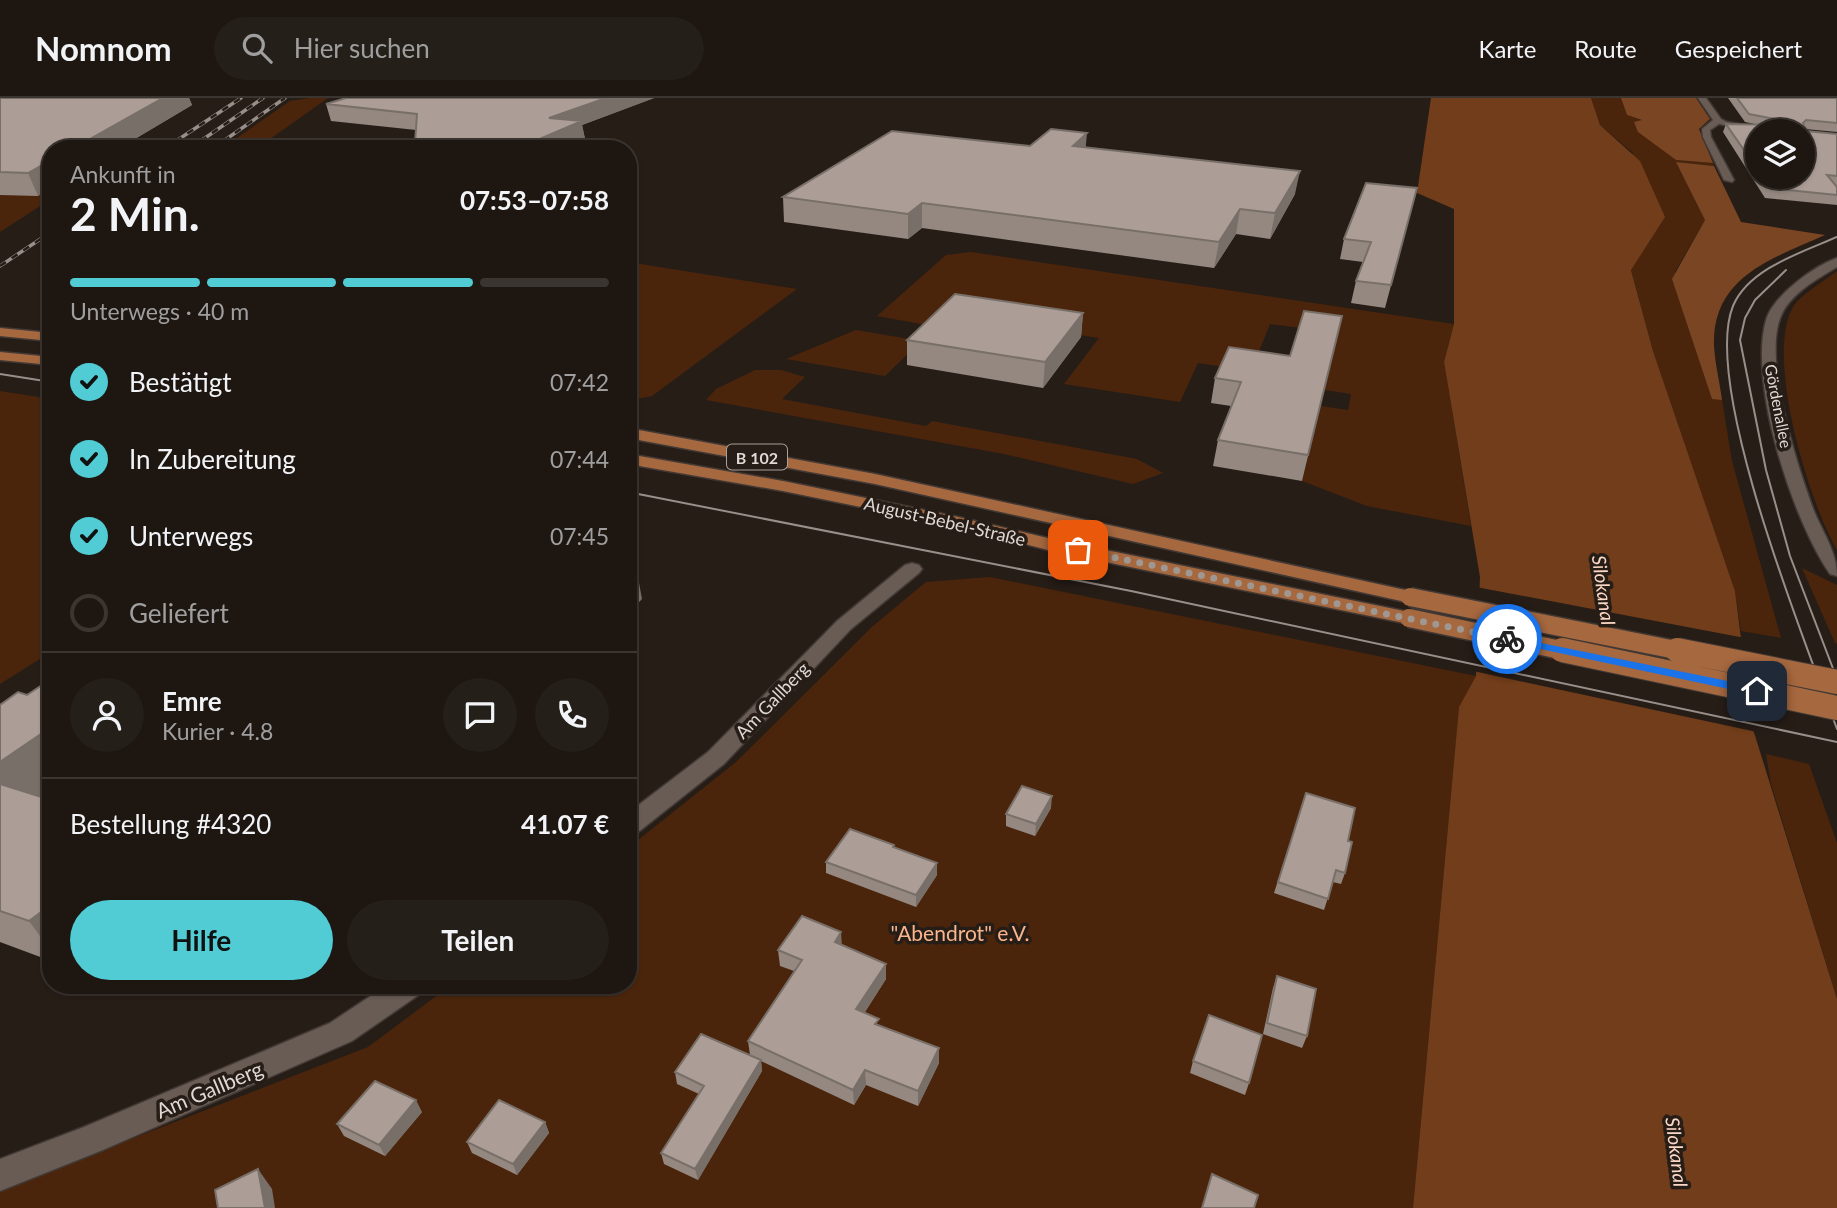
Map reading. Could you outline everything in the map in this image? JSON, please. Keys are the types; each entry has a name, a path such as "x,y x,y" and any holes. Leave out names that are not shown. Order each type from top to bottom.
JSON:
{"main road":[{"path":"0,332 42,336"},
{"path":"0,356 42,360"},
{"name":"August-Bebel-Straße","path":"637,435 875,479 1410,597 1837,682"},
{"name":"August-Bebel-Straße","path":"637,461 783,486 958,522 1052,545 1837,708"}],"street":[{"path":"1702,98 1718,121 1745,127"},
{"path":"1718,121 1706,129 1707,136 1729,180"},
{"name":"Gördenallee","path":"1837,262 1790,295 1773,318 1768,347 1777,417 1791,468 1813,530 1828,562 1837,569"},
{"name":"Am Gallberg","path":"637,819 716,758 844,625 912,569"},
{"name":"Am Gallberg","path":"0,1175 92,1139 341,1031 396,994"}],"green space":[{"path":"328,98 269,140 234,140 290,101"},
{"path":"1591,98 1621,98 1627,115 1645,121 1676,160 1713,163 1714,166 1677,162 1705,220 1675,272 1712,398 1722,400 1732,461 1781,638 1741,631 1735,591 1653,351 1631,269 1633,153 1600,125"},
{"path":"0,144 42,144 42,205 0,232"},
{"path":"971,252 1454,324 1444,362 1471,526 1367,506 1302,481 1321,406 1348,410 1351,394 1325,390 1336,339 1301,328 1270,324 1251,371 1198,363 1180,402 1064,384 1099,338 949,315 937,327 877,316 946,255"},
{"path":"637,263 797,289 652,396 637,399"},
{"path":"1837,271 1837,550 1814,499 1803,465 1787,391 1784,356 1786,326 1795,304"},
{"path":"856,330 921,341 885,376 786,359"},
{"path":"755,370 781,370 805,377 782,399 926,426 932,421 1137,459 1163,473 1133,484 1004,454 706,400 716,389"},
{"path":"0,391 42,398 42,658 0,684"},
{"path":"1802,568 1837,585 1837,644 1835,643"},
{"name":"\"Abendrot\" e.V.","path":"990,577 1476,676 1459,708 1413,1208 0,1208 0,1190 368,1047 439,994 637,994 637,841 736,762 873,626 926,582"},
{"path":"1766,754 1809,764 1837,843 1837,999 1771,784"}],"shaded area":[{"path":"1621,98 1696,98 1710,119 1699,129 1713,163 1676,160 1638,132 1634,122 1642,120 1627,115"},
{"path":"1676,162 1714,166 1741,222 1825,235 1766,262 1749,273 1734,286 1723,302 1716,322 1714,346 1722,400 1712,399 1672,279 1705,220"}],"water":[{"name":"Silokanal","path":"1431,98 1591,98 1600,125 1640,161 1665,217 1631,270 1653,351 1735,591 1752,726 1837,999 1837,1208 1413,1208 1459,707 1476,676 1480,577 1444,362 1454,324 1454,209 1417,193"}],"pier":[{"path":"1476,587 1745,638 1757,732 1473,671"}],"building":[{"path":"0,98 163,98 88,140 42,140 42,165 28,173 0,172"},
{"path":"346,98 606,98 549,118 582,121 537,140 415,140 417,114 326,104"},
{"path":"1737,98 1837,98 1837,123 1815,119 1775,119 1749,114"},
{"path":"1726,124 1745,124 1745,152"},
{"path":"1051,129 1087,133 1073,146 1300,171 1275,213 1240,209 1219,242 922,203 908,214 783,197 892,131 1030,146"},
{"path":"1815,132 1837,134 1837,176 1827,175 1837,187 1837,195 1779,189 1815,189"},
{"path":"1366,183 1417,188 1391,285 1356,281 1371,242 1344,239"},
{"path":"955,294 1083,313 1045,362 907,340"},
{"path":"1304,311 1342,316 1308,455 1218,440 1241,382 1215,378 1229,347 1290,356"},
{"path":"42,685 42,733 0,762 0,705 18,692 27,695"},
{"path":"0,784 42,797 42,912 29,921 0,911"},
{"path":"1022,786 1052,796 1036,824 1006,814"},
{"path":"1306,793 1355,808 1348,841 1352,842 1345,873 1336,870 1328,899 1278,882"},
{"path":"850,829 937,863 916,895 826,862"},
{"path":"802,916 841,932 835,942 886,964 856,1009 879,1019 875,1024 939,1048 918,1091 865,1070 853,1090 748,1041 802,960 778,950"},
{"path":"1277,976 1316,989 1307,1036 1267,1023"},
{"path":"1209,1015 1262,1035 1249,1083 1193,1061"},
{"path":"701,1034 761,1060 695,1169 661,1153 704,1086 675,1072"},
{"path":"375,1081 416,1100 379,1145 337,1124"},
{"path":"499,1100 545,1122 513,1164 467,1142"},
{"path":"258,1169 265,1208 218,1208 215,1190"},
{"path":"1212,1174 1258,1195 1254,1208 1202,1208"}],"tram line":[{"path":"1837,237 1793,255 1751,281 1733,306 1727,343 1731,393 1761,515 1837,729"},
{"path":"1786,270 1755,300 1745,318 1740,340 1766,470 1790,556 1837,679"},
{"path":"0,374 42,381"},
{"path":"637,494 1131,591 1837,742"}],"railway":[{"path":"178,140 241,98"},
{"path":"202,140 263,98"},
{"path":"225,140 285,98"},
{"path":"0,266 42,238"}],"way so far":[{"path":"1078,550 1507,639"}],"route":[{"path":"1507,639 1757,691"}]}
